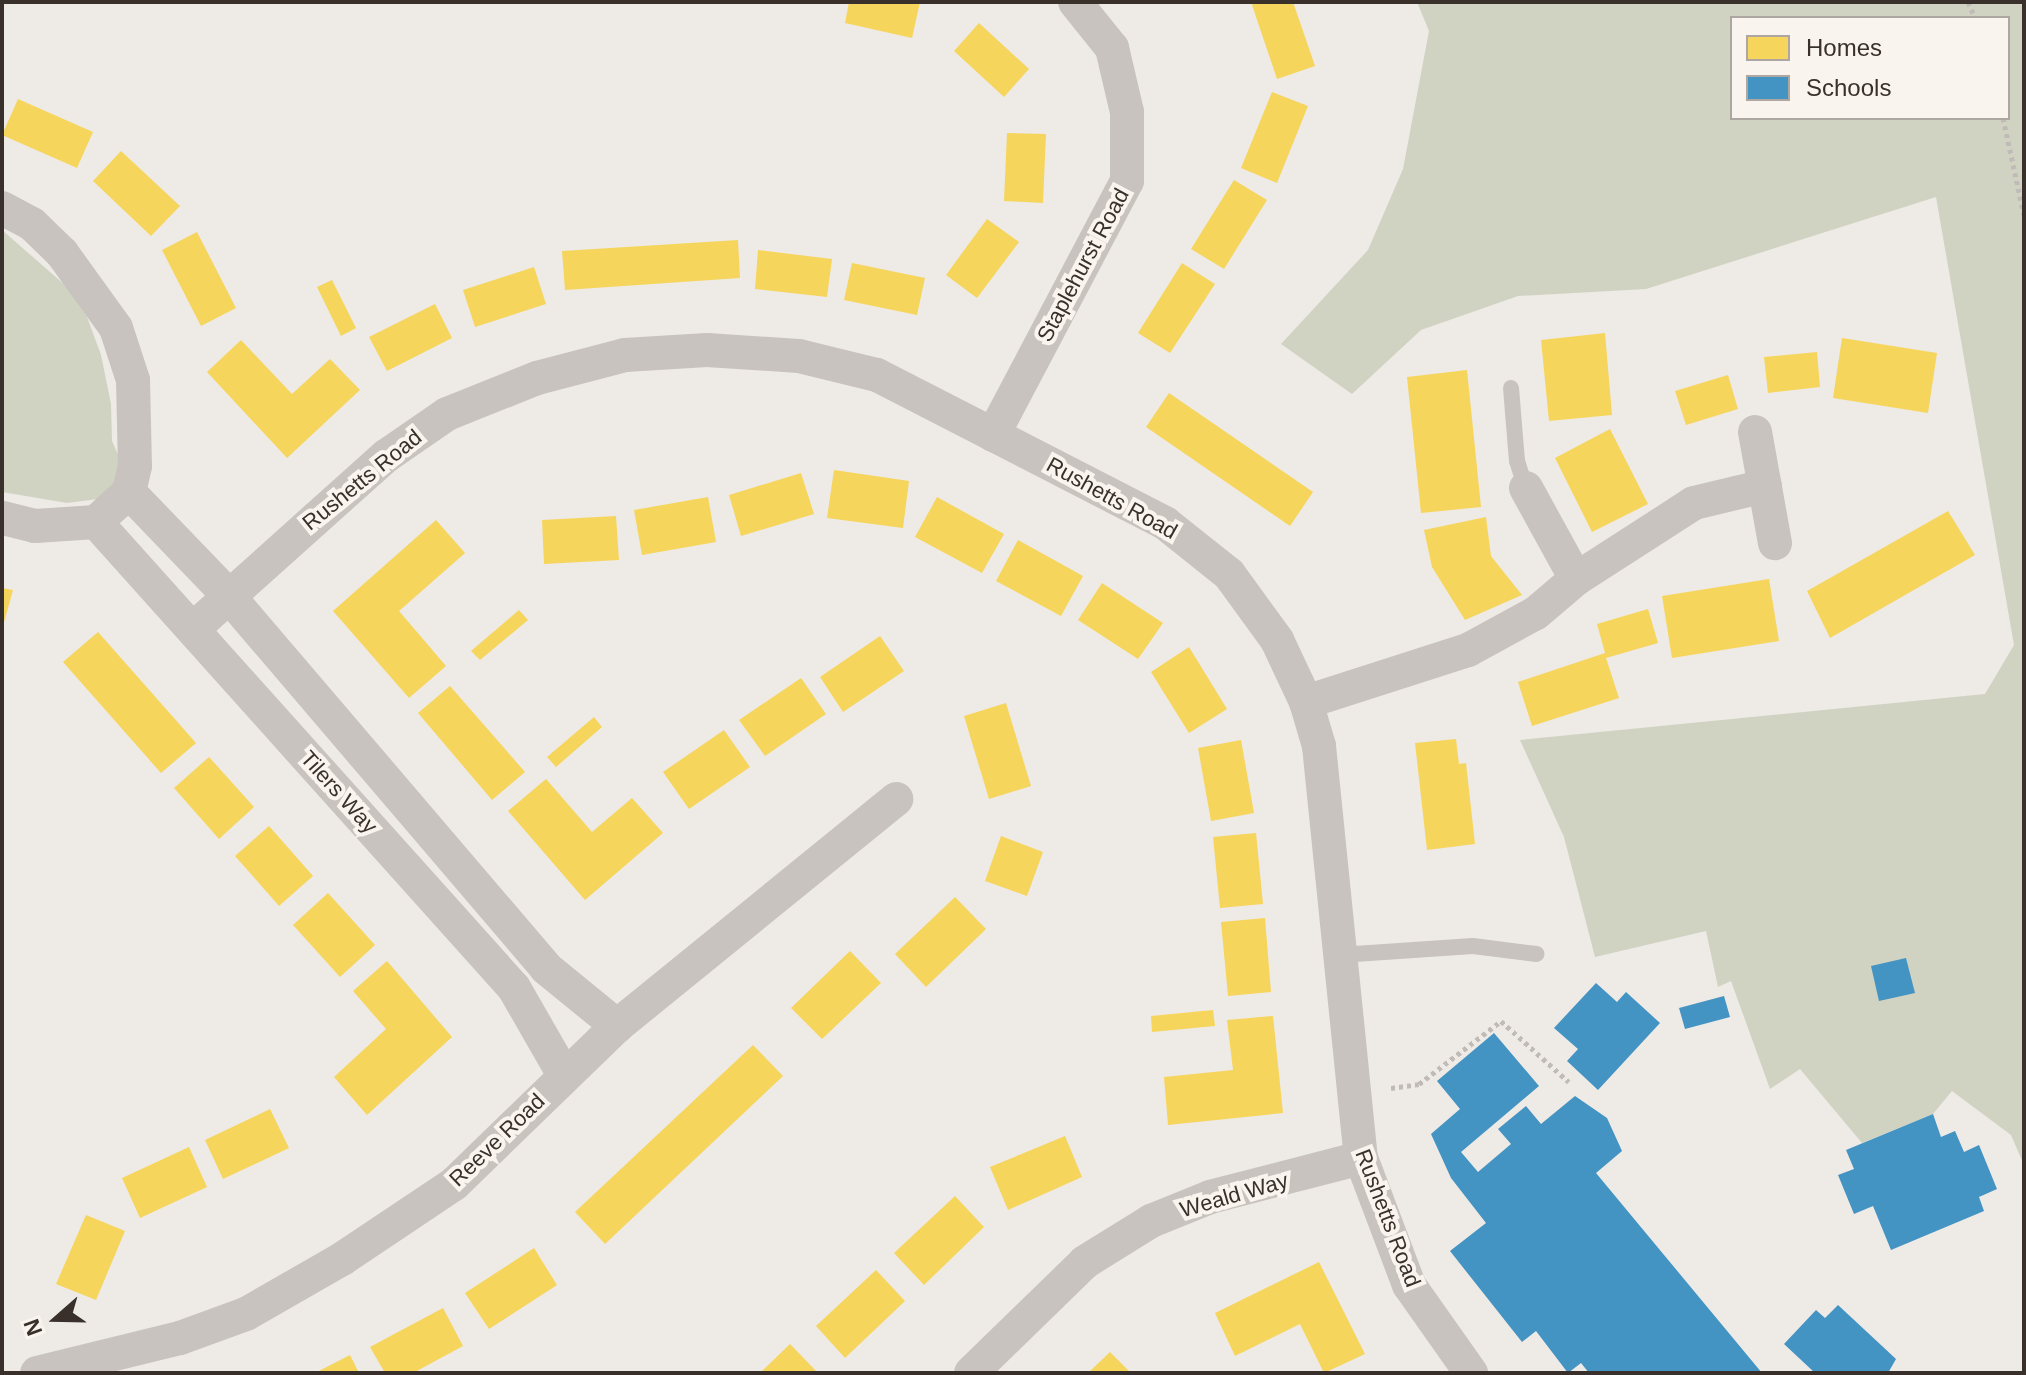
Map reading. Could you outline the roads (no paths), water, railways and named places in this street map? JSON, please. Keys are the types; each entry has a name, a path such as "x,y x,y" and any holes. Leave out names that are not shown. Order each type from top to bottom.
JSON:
{"street":[{"name":"Staplehurst Road","path":"993,435 1127,181 1127,112 1112,48 1075,2"},
{"path":"2,208 32,224 62,253 116,328 133,380 135,466 129,492 96,522 35,526 2,518"},
{"name":"Rushetts Road","path":"193,629 227,594 386,456 447,414 537,378 625,355 707,350 799,356 877,375 1165,523 1229,574 1277,640 1306,702 1319,746 1361,1158 1409,1285 1471,1373"},
{"path":"1755,432 1775,543"},
{"path":"1306,702 1468,650 1536,613 1576,579 1694,503 1765,486"},
{"path":"1526,488 1576,579"},
{"name":"Tilers Way","path":"129,492 227,594 546,968 617,1026"},
{"name":"Tilers Way","path":"96,522 514,988 564,1075"},
{"name":"Reeve Road","path":"37,1373 180,1338 274,1298 454,1184 617,1026 896,799"},
{"name":"Weald Way","path":"971,1373 1085,1262 1151,1221 1210,1197 1361,1158"}],"lane":[{"path":"1511,388 1517,461 1526,488"},
{"path":"1340,955 1473,946 1536,954"}]}
